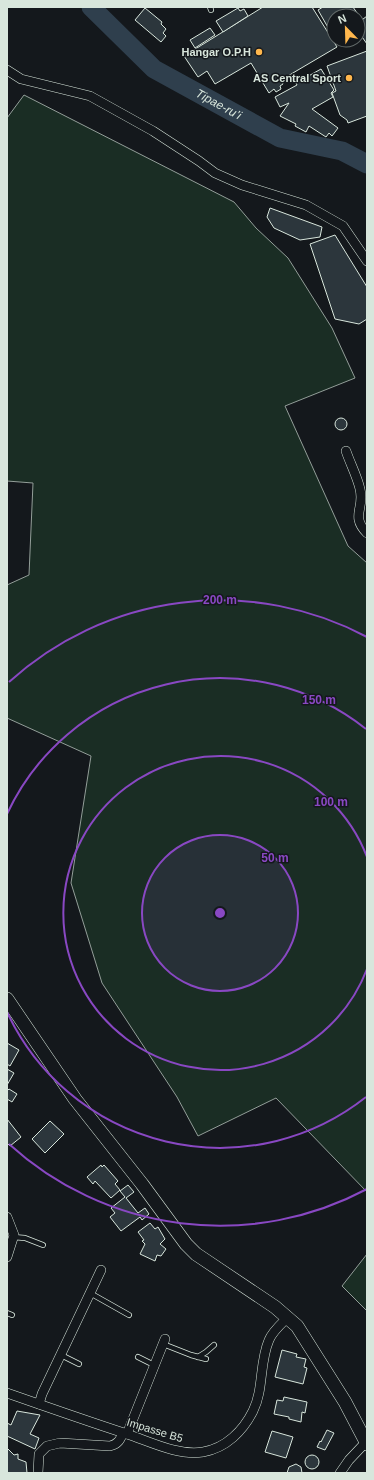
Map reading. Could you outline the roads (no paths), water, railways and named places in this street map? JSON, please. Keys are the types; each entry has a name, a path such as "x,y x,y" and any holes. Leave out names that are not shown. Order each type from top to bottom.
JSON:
{"street":[{"path":"7,70 21,79 90,96 153,131 215,173 242,185 306,205 344,226 367,261"},
{"path":"346,450 360,488 362,498 358,519 367,533"},
{"path":"7,999 75,1099 142,1184 186,1244 196,1254 252,1290 288,1317 297,1326 345,1402 366,1443 349,1460 340,1473"},
{"path":"7,1217 12,1227 13,1238 7,1257"},
{"path":"39,1404 42,1394 101,1270"},
{"name":"Impasse B5","path":"7,1393 159,1445 187,1452 203,1452 227,1442 241,1430 253,1411 260,1389 265,1351 269,1339 288,1317"},
{"path":"38,1473 39,1454 47,1446 60,1443 110,1446 119,1441 125,1433 164,1342"}],"lane":[{"path":"13,1238 25,1238 44,1245"},
{"path":"90,1294 129,1315"},
{"path":"7,1313 12,1315"},
{"path":"164,1342 206,1359"},
{"path":"198,1357 214,1345"},
{"path":"61,1355 79,1364"},
{"path":"138,1357 154,1365"}],"waterway":[{"name":"Tipae-ru’i","path":"91,7 154,69 280,138 342,151 367,164"}],"place":[{"name":"Hangar O.P.H","path":"259,52"},
{"name":"AS Central Sport","path":"349,78"}]}
